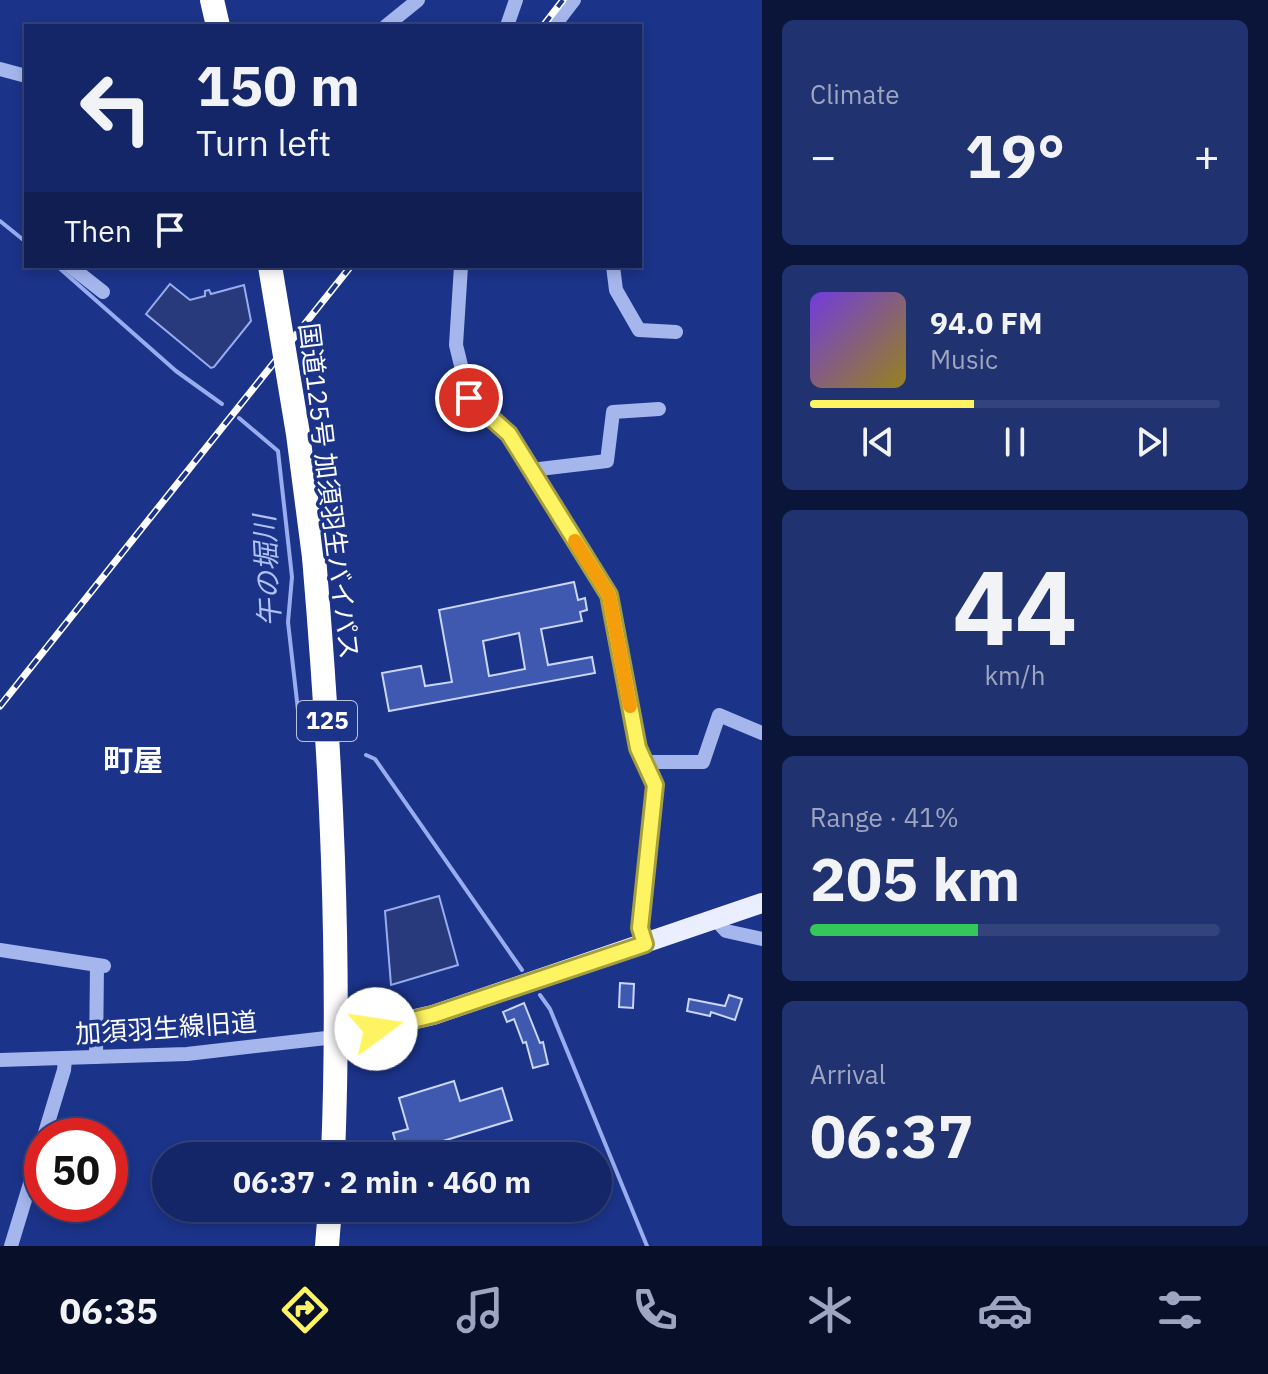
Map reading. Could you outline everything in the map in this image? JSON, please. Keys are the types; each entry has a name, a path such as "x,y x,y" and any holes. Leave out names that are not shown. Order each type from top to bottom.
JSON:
{"highway":[{"path":"212,0 218,24"},
{"name":"国道125号 加須羽生バイパス","path":"270,268 298,434 314,557 332,804 335,886 333,1142"},
{"path":"327,1246 329,1222"},
{"path":"337,1246 338,1222"}],"main road":[{"path":"335,1037 433,1015 762,903"}],"street":[{"path":"388,24 418,0"},
{"path":"508,24 516,0"},
{"path":"556,24 574,0"},
{"path":"0,69 24,75"},
{"path":"73,268 103,292"},
{"path":"461,268 456,345 469,398 509,434 609,595 638,748 655,785 640,928 645,944"},
{"path":"613,268 616,290 639,330 676,332"},
{"path":"531,470 607,461 613,412 659,409"},
{"path":"644,762 703,762 719,715 762,733"},
{"path":"715,919 726,931 762,939"},
{"path":"0,950 101,966 96,1057"},
{"name":"加須羽生線旧道","path":"0,1060 187,1054 335,1037"},
{"path":"49,1118 65,1059"},
{"path":"11,1246 24,1203"}],"water":[{"path":"170,284 190,300 205,296 205,291 209,290 211,294 244,285 251,321 214,367 211,368 146,314"},
{"path":"439,896 458,965 391,985 385,911"}],"building":[{"path":"574,582 578,600 585,598 587,610 580,612 582,621 541,629 548,665 592,657 595,673 389,711 382,673 421,666 425,686 452,682 439,610","holes":["519,633 525,669 489,676 483,641"]},
{"path":"620,983 634,984 633,1008 619,1007"},
{"path":"729,995 742,999 735,1020 711,1012 710,1016 687,1011 689,999 725,1006"},
{"path":"524,1003 540,1043 543,1042 548,1064 533,1068 526,1042 523,1043 514,1019 507,1022 503,1012"},
{"path":"454,1081 460,1101 502,1088 512,1120 443,1142 396,1142 393,1133 408,1129 399,1098"}],"waterway":[{"name":"午の堀川","path":"0,221 24,240"},
{"name":"午の堀川","path":"59,268 176,371 222,404"},
{"name":"午の堀川","path":"239,418 278,451 292,577 288,622 300,728 305,739"},
{"name":"午の堀川","path":"366,755 375,759 522,970"},
{"name":"午の堀川","path":"540,995 550,1009 647,1246"}],"railway":[{"path":"545,24 563,0"},
{"path":"0,706 349,268"}],"slow traffic":[{"path":"575,541 609,595 630,706"}],"district":[{"name":"町屋","path":"133,761"}],"route":[{"path":"376,1029 433,1015 645,944 640,928 655,785 638,748 609,595 509,434 469,398"}]}
